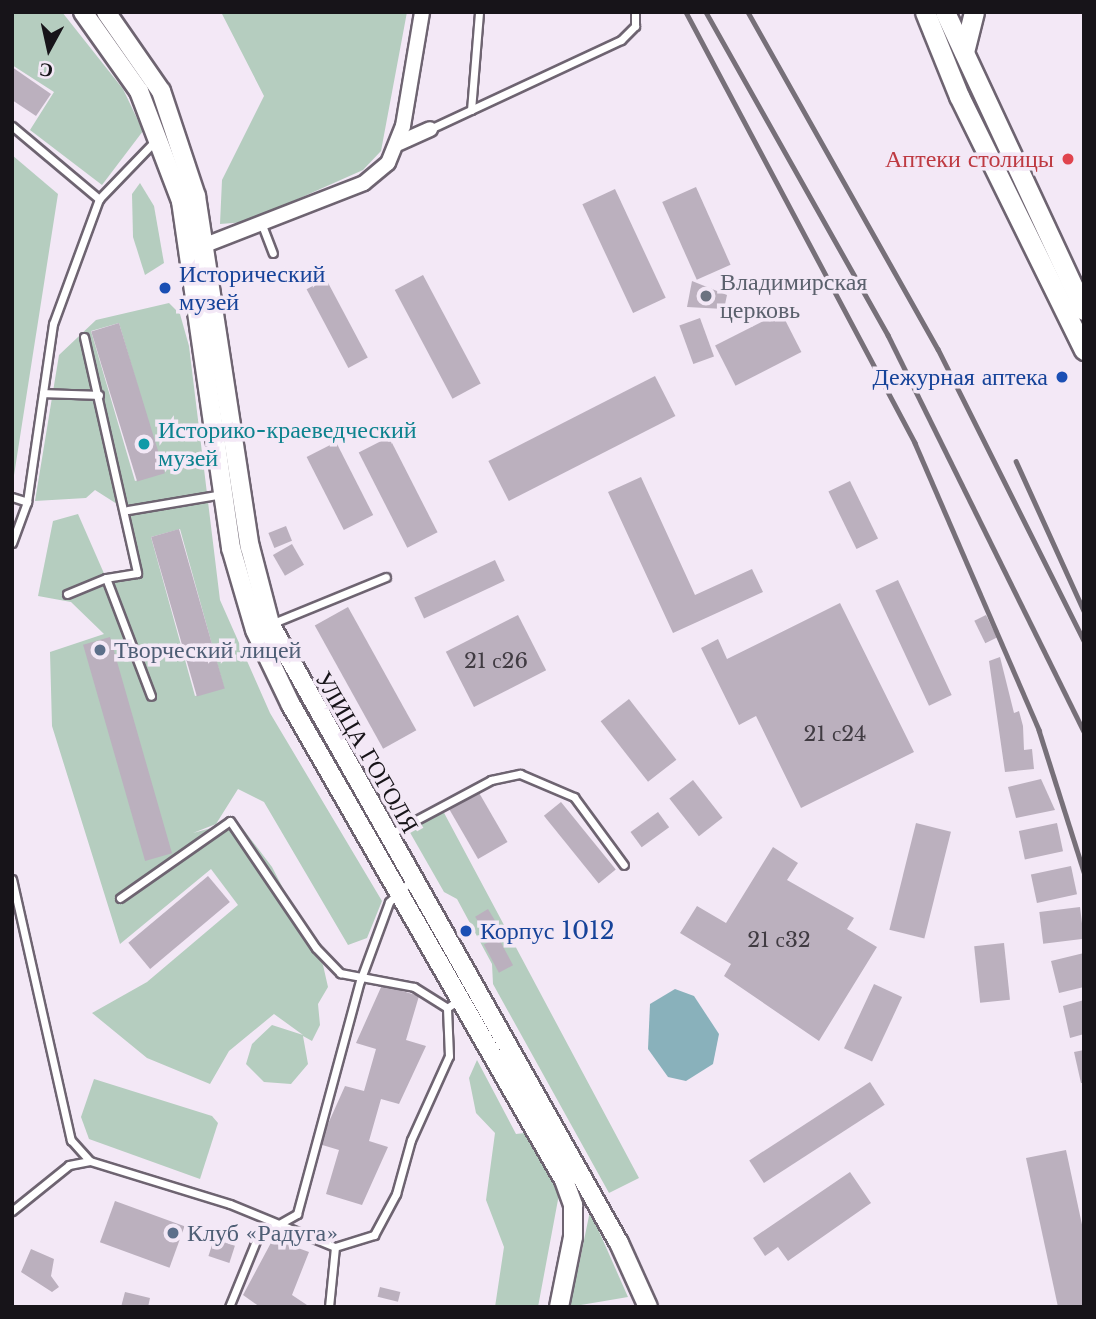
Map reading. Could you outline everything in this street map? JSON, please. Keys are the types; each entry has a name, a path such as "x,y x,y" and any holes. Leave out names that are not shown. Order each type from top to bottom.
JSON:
{"main road":[{"path":"925,12 958,96 1084,350"},
{"path":"945,12 1084,310"},
{"path":"964,56 974,12"}],"street":[{"name":"УЛИЦА ГОГОЛЯ","path":"83,12 126,66 168,132"},
{"name":"УЛИЦА ГОГОЛЯ","path":"106,12 161,90 168,132 198,248 232,493 270,624 413,878 462,998 577,1168 648,1307"},
{"path":"399,143 422,12"},
{"path":"198,248 364,183 399,143 430,129"},
{"path":"232,493 243,596 276,679 462,998 573,1205 558,1307"}],"lane":[{"path":"471,110 479,12"},
{"path":"430,129 621,40 635,26 635,12"},
{"path":"12,126 99,199"},
{"path":"12,543 27,502 53,324 99,199 168,132"},
{"path":"262,225 273,253"},
{"path":"68,594 106,578 138,573 128,510 84,337"},
{"path":"43,393 99,395"},
{"path":"128,510 232,493"},
{"path":"12,497 27,502"},
{"path":"270,624 386,577"},
{"path":"106,578 151,696"},
{"path":"387,836 491,780 520,774 574,797 624,865"},
{"path":"12,1211 69,1165 90,1161 277,1223 335,1247 374,1235 396,1194 411,1139 449,1056 462,998 414,987 360,981 340,973 316,948 230,821 120,898"},
{"path":"229,1307 258,1236 297,1214 360,981 399,892 413,878"},
{"path":"12,879 71,1140 90,1161"},
{"path":"329,1307 335,1247"}],"green space":[{"path":"12,12 62,12 123,89 143,131 102,185 30,130 54,92 12,65"},
{"path":"221,12 407,12 381,151 363,170 246,222 220,224 222,180 264,96"},
{"path":"12,155 58,194 12,488"},
{"path":"140,183 154,206 164,263 145,275 133,237 132,194"},
{"path":"169,303 180,314 189,346 220,600 270,713 382,901 367,938 348,945 264,802 238,789 216,824 193,833 237,821 272,867 323,965 328,987 318,1004 320,1025 312,1041 303,1036 308,1064 291,1084 264,1082 246,1064 252,1044 272,1025 303,1035 274,1014 229,1051 210,1084 147,1058 92,1013 147,982 238,905 211,869 120,944 52,726 50,652 104,634 71,602 38,596 53,521 78,514 106,578 137,573 128,511 95,490 86,498 35,501 59,355 96,320","holes":["119,323 163,473 135,481 91,331","180,529 224,688 195,696 151,537"]},
{"path":"442,809 639,1178 609,1193 493,984 492,964 457,899 444,892 408,829"},
{"path":"477,1060 516,1134 533,1132 560,1189 538,1307 495,1307 504,1247 486,1200 495,1133 476,1113 469,1078"},
{"path":"94,1079 212,1116 218,1123 200,1179 89,1139 81,1117"},
{"path":"590,1211 628,1297 569,1307 578,1269"}],"water":[{"path":"675,989 694,996 719,1034 713,1064 686,1081 668,1077 648,1049 650,1004"}],"building":[{"path":"12,67 51,94 36,116 12,100"},
{"path":"696,187 731,265 697,280 662,202"},
{"path":"615,189 666,298 633,313 582,204"},
{"path":"423,275 481,384 452,399 395,290"},
{"path":"326,279 368,358 348,368 307,289"},
{"name":"Владимирская церковь","path":"692,281 727,295 724,309 687,307"},
{"path":"781,312 801,352 735,386 715,346"},
{"path":"700,318 714,357 693,364 679,326"},
{"path":"119,323 165,473 137,482 91,331"},
{"path":"655,376 675,416 509,501 488,461"},
{"path":"389,437 438,532 407,548 359,452"},
{"path":"336,442 373,515 344,530 307,457"},
{"path":"641,477 695,595 752,569 763,592 673,633 608,492"},
{"path":"850,481 878,539 856,549 828,492"},
{"path":"286,526 292,541 274,548 268,533"},
{"path":"179,529 225,689 197,697 151,537"},
{"path":"292,544 304,565 285,576 273,555"},
{"path":"495,560 505,581 424,618 414,598"},
{"path":"898,580 952,695 929,706 875,591"},
{"path":"840,603 914,752 801,808 756,716 739,725 701,648 718,639 727,659"},
{"path":"348,607 416,730 383,749 315,625"},
{"path":"518,615 546,670 474,707 446,652"},
{"path":"986,615 997,637 985,643 974,621"},
{"path":"110,637 172,853 145,861 83,645"},
{"path":"1000,657 1014,713 1019,711 1023,726 1024,750 1032,749 1034,769 1005,772 989,661"},
{"path":"629,699 676,760 648,782 601,721"},
{"path":"1041,779 1055,810 1016,818 1008,787"},
{"path":"693,780 723,818 699,836 669,798"},
{"path":"478,791 508,842 478,859 449,808"},
{"path":"561,802 616,870 599,883 544,816"},
{"path":"658,812 669,827 642,847 630,832"},
{"path":"916,823 951,832 924,938 889,930"},
{"path":"1057,823 1063,851 1025,859 1019,831"},
{"path":"773,847 798,863 787,880 854,918 847,929 877,947 819,1041 724,976 731,964 680,933 697,906 726,923"},
{"path":"1071,866 1077,894 1037,903 1031,875"},
{"path":"208,876 230,902 150,969 128,943"},
{"path":"1080,907 1084,939 1043,944 1039,912"},
{"path":"488,909 497,924 484,931 475,917"},
{"path":"498,937 513,965 499,973 484,945"},
{"path":"1004,943 1010,1000 980,1003 974,946"},
{"path":"1084,953 1084,987 1059,993 1051,961"},
{"path":"874,984 902,997 872,1061 844,1048"},
{"path":"382,985 419,996 406,1040 426,1046 399,1104 381,1099 369,1141 388,1147 362,1205 326,1194 339,1150 319,1144 345,1086 364,1091 376,1049 356,1043"},
{"path":"1084,1000 1084,1034 1070,1038 1063,1006"},
{"path":"1084,1050 1084,1083 1081,1083 1074,1052"},
{"path":"870,1082 885,1105 764,1183 749,1160"},
{"path":"1066,1150 1084,1234 1084,1307 1058,1307 1026,1158"},
{"path":"850,1172 871,1203 788,1261 778,1247 765,1256 753,1238"},
{"path":"115,1201 185,1226 169,1268 100,1242"},
{"path":"214,1239 235,1246 229,1263 208,1256"},
{"path":"273,1239 309,1252 292,1295 310,1307 260,1307 243,1295"},
{"path":"31,1249 54,1259 51,1276 59,1287 52,1292 21,1272"},
{"path":"380,1287 400,1292 398,1302 378,1297"},
{"path":"125,1292 150,1298 148,1307 121,1307"}],"railway":[{"path":"686,12 915,443 1039,730 1084,872"},
{"path":"706,12 888,335 1084,732"},
{"path":"748,12 938,349 1084,641"},
{"path":"1016,461 1084,611"}],"place":[{"name":"Аптеки столицы","path":"1068,159"},
{"name":"Исторический музей","path":"165,288"},
{"name":"Владимирская церковь","path":"706,296"},
{"name":"Дежурная аптека","path":"1062,377"},
{"name":"Историко-краеведческий музей","path":"144,444"},
{"name":"Творческий лицей","path":"100,650"},
{"name":"Корпус 1012","path":"466,931"},
{"name":"Клуб «Радуга»","path":"173,1233"}]}
